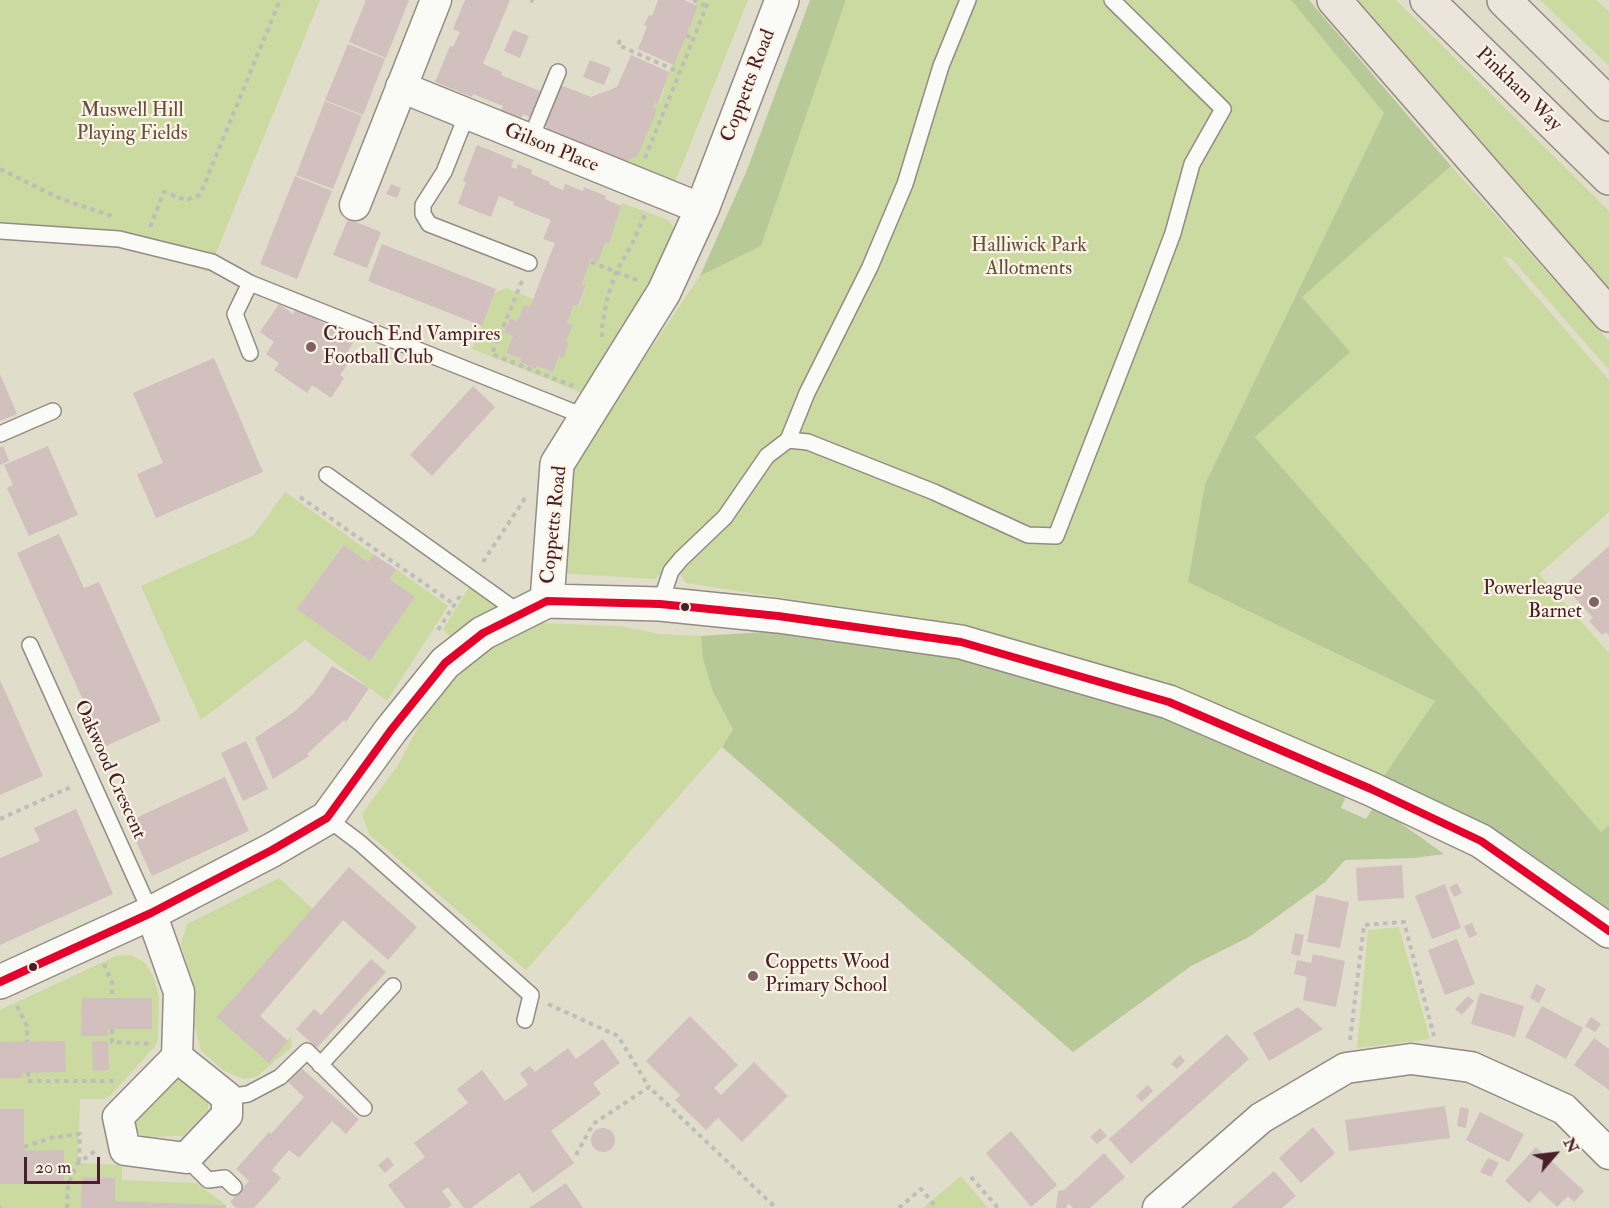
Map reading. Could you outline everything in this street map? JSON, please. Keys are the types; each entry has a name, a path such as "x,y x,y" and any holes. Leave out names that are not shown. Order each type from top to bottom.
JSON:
{"highway":[{"path":"1334,0 1609,315"},
{"name":"Pinkham Way","path":"1427,0 1609,178"},
{"path":"1504,0 1609,104"}],"street":[{"path":"354,205 436,0"},
{"name":"Coppetts Road","path":"534,607 557,464 664,292 702,209 782,0"},
{"name":"Gilson Place","path":"401,87 702,209"},
{"path":"2,980 151,913 272,850 327,818 391,730 445,663 483,633 534,607 660,604 778,616 961,642 1169,702 1371,789 1481,841 1609,931"},
{"path":"151,913 179,992 177,1051 153,1081 118,1117 125,1150 186,1158 227,1115 227,1097 177,1051"},
{"path":"1158,1208 1261,1118 1346,1068 1410,1059 1472,1067 1564,1109 1609,1154"}],"lane":[{"path":"660,604 671,572 681,559 725,517 767,456 788,440 807,393 870,267 905,184 941,66 968,0"},
{"path":"788,440 808,442 934,492 1028,535 1056,536 1165,255 1192,164 1223,109 1112,0"},
{"path":"530,140 558,72"},
{"path":"467,114 444,172 423,206 423,214 429,224 529,263"},
{"path":"0,231 119,239 212,262 250,284 600,395"},
{"path":"250,284 235,314 250,353"},
{"path":"0,434 53,411"},
{"path":"327,475 534,607"},
{"name":"Oakwood Crescent","path":"30,645 151,913"},
{"path":"327,818 360,843 531,995 525,1020"},
{"path":"320,1065 393,986"},
{"path":"227,1097 248,1094 280,1077 307,1051 364,1108"},
{"path":"186,1158 208,1180 225,1178 234,1187"}],"path":[{"path":"150,229 164,192 186,200 200,195 280,0"},
{"path":"693,0 706,6"},
{"path":"529,263 492,354 600,395 603,360 602,326 607,299 616,272 632,244 645,186 679,72 709,0"},
{"path":"686,36 693,39"},
{"path":"620,40 618,45 679,72"},
{"path":"591,262 616,272"},
{"path":"300,497 454,605"},
{"path":"0,819 90,779"},
{"path":"1346,1068 1364,925 1404,922 1441,1063"},
{"path":"2,980 27,1026 27,1042"},
{"path":"531,995 618,1036 649,1087 776,1208"},
{"path":"112,1029 112,1041 177,1051"},
{"path":"28,1072 27,1082 153,1081"},
{"path":"576,1155 592,1124 649,1087"},
{"path":"24,1147 51,1138 80,1134 79,1163 68,1185 68,1208"},
{"path":"79,1163 101,1147 125,1150"},
{"path":"971,1177 998,1208"},
{"path":"899,1208 921,1189 937,1208"}],"green space":[{"name":"Muswell Hill Playing Fields","path":"0,0 320,0 208,272 169,258 103,243 0,236"},
{"path":"698,0 748,0 674,185 623,163 657,109 653,107 655,103 659,104 665,87 663,86 698,6 696,5"},
{"path":"810,0 846,0 761,246 700,276 747,170"},
{"name":"Halliwick Park Allotments","path":"846,0 1291,0 1384,113 1205,484 1188,582 1435,701 1384,776 1158,684 974,627 686,583 678,572 665,571 655,579 559,573 566,474 700,276 761,246"},
{"path":"1291,0 1309,0 1451,166 1302,297 1350,352 1255,437 1601,832 1609,825 1609,909 1518,845 1457,810 1384,776 1435,701 1188,582 1205,484 1384,113"},
{"path":"1353,0 1396,0 1609,211 1609,292"},
{"path":"1540,0 1596,0 1609,11 1609,66"},
{"path":"1451,166 1609,341 1609,370 1511,258 1502,257 1609,380 1609,512 1539,574 1609,653 1609,825 1601,832 1255,437 1349,352 1301,297"},
{"path":"622,203 668,220 674,228 674,238 668,254 582,393 472,349 495,293 506,288 533,299 530,307 524,305 517,321 509,319 504,332 513,336 506,353 521,359 520,363 553,372 559,356 563,357 569,342 566,341 572,325 567,323 574,305 579,306 586,286 582,284 591,259 598,261 605,243 609,244"},
{"path":"285,492 373,554 368,562 342,545 298,609 370,660 415,597 390,579 396,569 448,606 387,701 305,640 201,720 141,586 253,536"},
{"path":"470,586 502,609 454,641 443,629"},
{"path":"537,623 620,626 659,634 701,636 703,659 713,692 733,729 722,747 526,970 369,834 362,814 398,765 431,703 503,633"},
{"path":"765,632 898,644 1002,668 1170,716 1348,791 1341,808 1366,819 1375,805 1444,854 1414,858 1345,860 1325,882 1249,937 1191,966 1073,1052 722,747 733,729 713,692 703,659 701,636"},
{"path":"279,878 313,909 218,1017 269,1062 291,1036 292,1047 256,1077 244,1079 224,1071 201,1050 195,1027 194,985 181,945 187,924"},
{"path":"1399,927 1430,1039 1357,1048 1368,930"},
{"path":"131,955 145,963 153,976 159,997 158,1040 111,1095 104,1099 80,1099 78,1163 122,1165 122,1180 196,1183 226,1205 115,1201 115,1178 82,1177 81,1208 0,1208 0,1010 116,956"},
{"path":"181,1070 208,1096 208,1110 183,1136 145,1137 136,1131 135,1113"},
{"path":"961,1176 988,1208 923,1208"}],"building":[{"path":"366,0 409,0 386,58 349,42"},
{"path":"465,0 510,0 483,64 502,72 501,75 542,92 531,118 523,114 520,120 500,112 503,106 473,94 472,97 435,82 450,46 453,47 460,32 453,29"},
{"path":"658,0 684,0 698,6 674,65 638,49 647,27 644,25 649,15 652,16"},
{"path":"513,30 529,36 520,58 504,51"},
{"path":"348,44 385,59 363,115 325,100"},
{"path":"631,55 669,72 658,104 655,103 653,107 657,109 638,155 623,163 546,130 547,127 544,125 560,85 591,97 617,87"},
{"path":"590,60 611,68 604,85 583,77"},
{"path":"325,101 362,116 333,189 296,175"},
{"path":"477,145 514,160 511,167 516,169 518,164 532,170 531,174 563,190 565,184 583,191 584,187 606,196 605,199 621,206 609,244 605,243 598,262 591,259 582,284 586,285 578,306 574,305 567,323 573,325 566,341 569,342 563,358 559,356 553,372 537,366 536,369 506,353 513,336 504,332 510,318 517,321 524,305 530,307 555,243 543,239 551,220 513,205 514,202 499,196 491,217 458,204 466,182 463,181"},
{"path":"295,176 332,191 297,279 260,264"},
{"path":"391,184 401,188 397,198 386,194"},
{"path":"348,219 381,232 367,268 333,255"},
{"path":"382,244 496,289 482,326 368,281"},
{"name":"Crouch End Vampires Football Club","path":"279,304 293,314 298,306 353,343 348,351 354,355 340,375 344,378 331,398 312,385 307,393 274,370 279,363 266,354 274,342 260,332"},
{"path":"214,358 263,472 156,518 137,474 163,463 133,393"},
{"path":"0,374 17,414 0,421"},
{"path":"473,386 495,407 432,476 410,455"},
{"path":"3,446 9,461 0,465 0,447"},
{"path":"48,446 78,515 29,536 7,488 13,485 4,465"},
{"path":"59,534 84,588 99,582 161,721 104,747 17,553"},
{"path":"343,545 368,562 373,554 396,569 390,579 415,597 370,661 297,609"},
{"name":"Powerleague Barnet","path":"1609,546 1609,636 1606,632 1602,635 1589,621 1593,618 1564,586"},
{"path":"332,666 369,688 346,722 344,720 307,754 309,756 273,779 255,738 294,712 314,693"},
{"path":"0,680 43,776 0,795"},
{"path":"246,741 268,789 243,801 221,753"},
{"path":"225,777 249,831 152,876 127,822"},
{"path":"76,809 113,894 0,945 0,858 40,841 34,828"},
{"path":"1402,865 1404,898 1358,901 1356,868"},
{"path":"349,867 417,927 388,960 343,920 260,1016 288,1041 269,1063 217,1017"},
{"path":"1457,883 1462,893 1454,897 1449,887"},
{"path":"1445,884 1461,928 1432,939 1415,896"},
{"path":"1316,895 1349,902 1340,948 1307,942"},
{"path":"1472,923 1477,935 1469,938 1464,926"},
{"path":"1295,933 1304,935 1300,956 1291,954"},
{"path":"1457,939 1475,984 1445,995 1428,950"},
{"path":"1313,954 1345,961 1336,1007 1303,1000 1307,977 1294,974 1297,960 1311,963"},
{"path":"371,959 386,972 317,1048 296,1029 314,1009 321,1015"},
{"path":"1536,984 1546,989 1539,1003 1530,998"},
{"path":"1480,993 1524,1006 1515,1037 1471,1024"},
{"path":"1468,996 1474,1001 1462,1015 1455,1009"},
{"path":"82,998 152,998 152,1029 108,1029 108,1036 81,1036"},
{"path":"1542,1006 1583,1028 1566,1059 1525,1037"},
{"path":"1298,1007 1323,1029 1269,1061 1253,1033"},
{"path":"690,1016 738,1065 714,1088 721,1095 754,1062 788,1096 742,1142 718,1118 706,1130 675,1100 680,1095 646,1061"},
{"path":"1591,1017 1601,1024 1595,1032 1585,1026"},
{"path":"1227,1034 1249,1059 1131,1164 1109,1139"},
{"path":"1594,1038 1609,1049 1609,1090 1574,1065"},
{"path":"603,1039 620,1063 593,1083 601,1094 551,1131 574,1163 533,1193 519,1173 471,1208 464,1208 448,1187 442,1191 452,1205 448,1208 405,1208 388,1185 425,1157 414,1143 468,1103 457,1089 482,1070 505,1101 528,1085 520,1073 530,1066 535,1072 568,1048 576,1059"},
{"path":"65,1041 66,1072 22,1073 23,1078 0,1078 0,1042"},
{"path":"92,1041 108,1041 109,1070 93,1071"},
{"path":"1180,1055 1185,1061 1177,1069 1171,1064"},
{"path":"300,1067 359,1119 346,1134 332,1121 299,1158 289,1150 272,1170 281,1178 254,1208 236,1208 230,1202 249,1181 236,1169 304,1097 287,1081"},
{"path":"1148,1085 1153,1091 1142,1102 1136,1096"},
{"path":"1445,1106 1450,1138 1349,1151 1345,1120"},
{"path":"1460,1107 1469,1109 1466,1128 1457,1126"},
{"path":"0,1109 24,1109 24,1151 64,1150 64,1184 0,1184"},
{"path":"1480,1112 1524,1134 1509,1162 1466,1140"},
{"path":"1313,1127 1335,1153 1301,1183 1279,1158"},
{"path":"598,1128 608,1128 615,1135 615,1145 608,1152 598,1152 591,1145 591,1135"},
{"path":"1100,1128 1107,1136 1097,1144 1090,1137"},
{"path":"1011,1131 1057,1185 1031,1207 986,1153"},
{"path":"1536,1147 1584,1191 1574,1202 1568,1196 1557,1207 1540,1191 1529,1203 1505,1181"},
{"path":"1104,1153 1125,1177 1090,1208 1073,1208 1068,1203 1066,1208 1056,1208 1058,1191 1064,1190"},
{"path":"388,1157 394,1165 385,1173 378,1165"},
{"path":"1488,1158 1499,1163 1491,1177 1480,1172"},
{"path":"1274,1171 1296,1196 1282,1208 1231,1208"},
{"path":"82,1177 115,1178 115,1201 226,1205 226,1208 81,1208"},
{"path":"566,1183 583,1208 529,1208"}],"transit line":[{"path":"0,982 151,913 272,850 327,818 391,730 445,663 483,633 547,601 660,604 778,616 961,642 1169,702 1371,789 1481,841 1609,931"}],"place":[{"name":"Crouch End Vampires Football Club","path":"311,347"},
{"name":"Powerleague Barnet","path":"1594,602"},
{"name":"Coppetts Wood Primary School","path":"753,976"}]}
